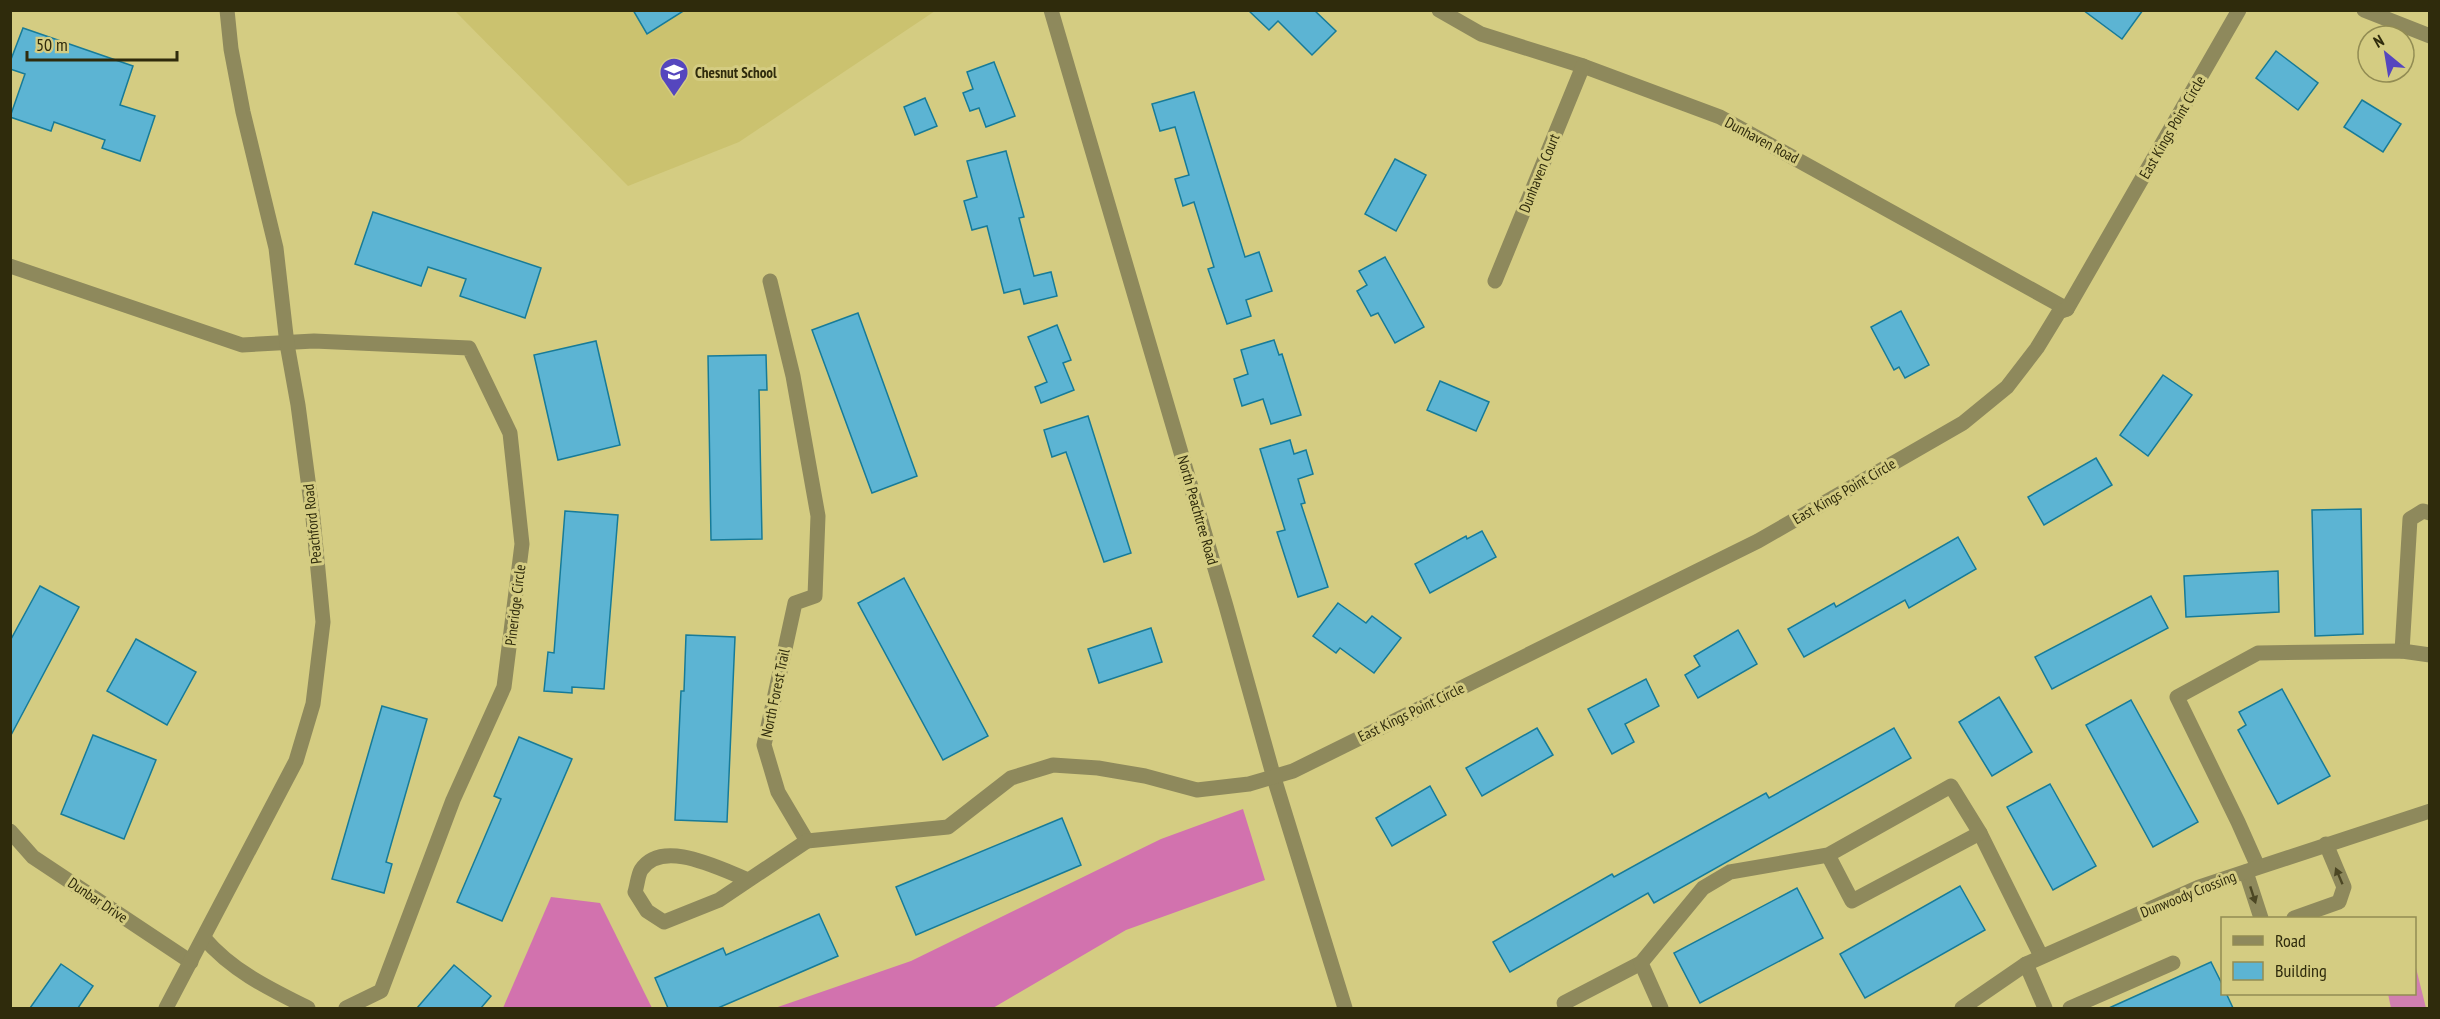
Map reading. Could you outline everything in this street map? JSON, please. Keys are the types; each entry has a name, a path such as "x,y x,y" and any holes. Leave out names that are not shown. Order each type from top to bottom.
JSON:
{"street":[{"name":"Peachford Road","path":"166,1008 296,761 313,704 323,622 313,518 298,405 287,344 276,248 243,112 226,10"},
{"name":"North Peachtree Road","path":"1051,10 1226,606 1274,778 1345,1008"},
{"name":"Dunhaven Road","path":"1439,10 1481,34 1583,66 1720,117 2067,309"},
{"name":"East Kings Point Circle","path":"1274,778 1293,771 1758,541 1963,423 2007,387 2037,348 2059,312 2067,309 2239,10"},
{"path":"2364,10 2430,36"},
{"name":"Dunhaven Court","path":"1495,281 1583,66"},
{"path":"10,266 242,345 287,344"},
{"name":"North Forest Trail","path":"770,281 793,376 818,516 815,596 795,603 764,745 778,792 807,842"},
{"name":"Pineridge Circle","path":"287,344 331,342 470,348 510,433 522,544 504,687 453,800 381,992 346,1008"},
{"path":"2402,651 2410,519 2423,511 2430,513"},
{"path":"2261,917 2252,869 2238,822 2177,697 2258,653 2402,651 2430,655"},
{"path":"749,880 682,855 660,856 642,869 635,892 647,911 664,922 719,900 807,842 948,827 1011,778 1053,765 1098,768 1133,774 1197,790 1249,784 1274,778"},
{"path":"1566,1008 1564,1003 1641,963 1703,888 1730,872 1828,855 1952,786 1980,833 2042,956"},
{"name":"Dunwoody Crossing","path":"1962,1008 2026,964 2199,888 2430,811"},
{"name":"Dunbar Drive","path":"10,831 33,857 191,962"},
{"path":"1828,855 1852,901 1980,833"},
{"path":"2297,917 2339,902 2344,887 2326,844"},
{"path":"204,939 215,951 250,978 308,1008"},
{"path":"1641,963 1661,1008"},
{"path":"2070,1008 2172,963"},
{"path":"2026,964 2045,1008"}],"shaded area":[{"name":"Chesnut School","path":"455,11 935,11 739,142 628,186"},
{"path":"1243,809 1265,880 1126,930 993,1008 775,1008 911,961 1161,839"},
{"path":"551,897 600,903 652,1008 503,1008"},
{"path":"2416,968 2426,1008 2391,1008 2388,995 2416,995"}],"building":[{"path":"633,10 685,10 647,34"},
{"path":"1248,10 1314,10 1336,31 1312,55 1278,21 1269,30"},
{"path":"2083,10 2143,10 2122,39"},
{"path":"23,28 133,66 120,105 155,116 140,161 102,148 105,140 54,122 51,131 10,117 25,74 10,69 10,62"},
{"path":"2276,51 2318,83 2298,110 2256,78"},
{"path":"994,62 1015,116 986,127 979,108 970,111 963,93 973,89 967,72"},
{"path":"1194,92 1245,257 1259,252 1272,291 1246,300 1251,316 1227,324 1208,269 1214,267 1194,202 1183,206 1175,179 1189,175 1175,127 1160,131 1152,104"},
{"path":"925,98 937,126 915,135 904,107"},
{"path":"2362,100 2401,124 2383,152 2344,127"},
{"path":"1006,151 1024,217 1019,218 1034,276 1051,272 1057,296 1024,304 1020,289 1004,293 987,226 972,230 964,201 977,197 967,161"},
{"path":"1395,159 1426,175 1396,231 1365,214"},
{"path":"373,212 541,268 525,318 460,296 466,279 428,267 421,286 355,264"},
{"path":"1385,257 1424,327 1395,343 1378,313 1371,316 1357,291 1367,285 1359,271"},
{"path":"1901,311 1929,365 1905,378 1899,367 1894,370 1871,327"},
{"path":"858,313 917,476 872,493 812,330"},
{"path":"1057,325 1071,360 1063,363 1074,390 1041,403 1035,387 1047,382 1028,337"},
{"path":"1274,340 1279,355 1282,354 1301,415 1271,424 1263,399 1242,406 1234,379 1248,374 1241,350"},
{"path":"596,341 620,445 558,460 534,355"},
{"path":"766,355 767,390 759,390 762,539 711,540 708,356"},
{"path":"2163,375 2192,395 2148,456 2120,435"},
{"path":"1440,381 1489,402 1476,431 1427,410"},
{"path":"1088,416 1131,553 1104,562 1066,452 1052,457 1044,430"},
{"path":"1290,440 1294,454 1306,450 1313,474 1298,479 1305,503 1301,504 1328,587 1298,597 1277,532 1285,530 1260,449"},
{"path":"2096,458 2112,485 2044,525 2028,497"},
{"path":"2361,509 2363,634 2315,636 2312,510"},
{"path":"565,511 618,515 604,689 572,687 572,693 544,691 548,652 554,653"},
{"path":"1482,531 1496,557 1430,593 1415,564 1466,536 1467,539"},
{"path":"1958,537 1976,569 1909,608 1905,600 1804,657 1788,629 1834,603 1836,607"},
{"path":"2278,571 2279,612 2186,617 2184,576"},
{"path":"904,578 988,736 943,760 858,603"},
{"path":"40,586 79,607 10,737 10,641"},
{"path":"2151,596 2168,628 2052,689 2035,657"},
{"path":"1338,603 1366,623 1372,616 1401,638 1374,673 1340,648 1336,653 1313,636"},
{"path":"1151,628 1162,662 1099,683 1088,649"},
{"path":"1738,630 1757,664 1698,698 1685,675 1700,666 1694,656"},
{"path":"686,635 735,637 727,822 675,820"},
{"path":"136,639 196,672 167,725 107,691"},
{"path":"1646,679 1659,706 1625,724 1634,742 1612,754 1588,709"},
{"path":"2282,689 2330,776 2278,804 2238,730 2246,725 2239,712"},
{"path":"1999,697 2032,752 1992,776 1959,722"},
{"path":"2131,700 2198,822 2153,847 2086,725"},
{"path":"382,706 427,719 386,862 392,864 384,893 332,879"},
{"path":"1537,728 1553,755 1482,796 1466,768"},
{"path":"1894,728 1911,758 1654,903 1648,893 1510,972 1493,942 1612,874 1614,877 1766,793 1769,798"},
{"path":"93,735 156,760 124,839 61,814"},
{"path":"519,737 572,759 502,921 457,902 501,799 494,796"},
{"path":"2050,784 2096,866 2053,890 2007,807"},
{"path":"1430,786 1446,815 1392,846 1376,818"},
{"path":"1062,818 1081,865 916,935 896,887"},
{"path":"1960,886 1985,930 1865,998 1840,954"},
{"path":"1797,888 1823,938 1700,1003 1674,953"},
{"path":"819,914 838,956 718,1008 668,1008 655,978 723,948 726,955"},
{"path":"2211,962 2221,982 2221,995 2227,995 2233,1008 2109,1008"},
{"path":"61,964 93,986 78,1008 30,1008"},
{"path":"454,965 491,996 481,1008 417,1008"}],"place":[{"name":"Chesnut School","path":"674,98"}]}
